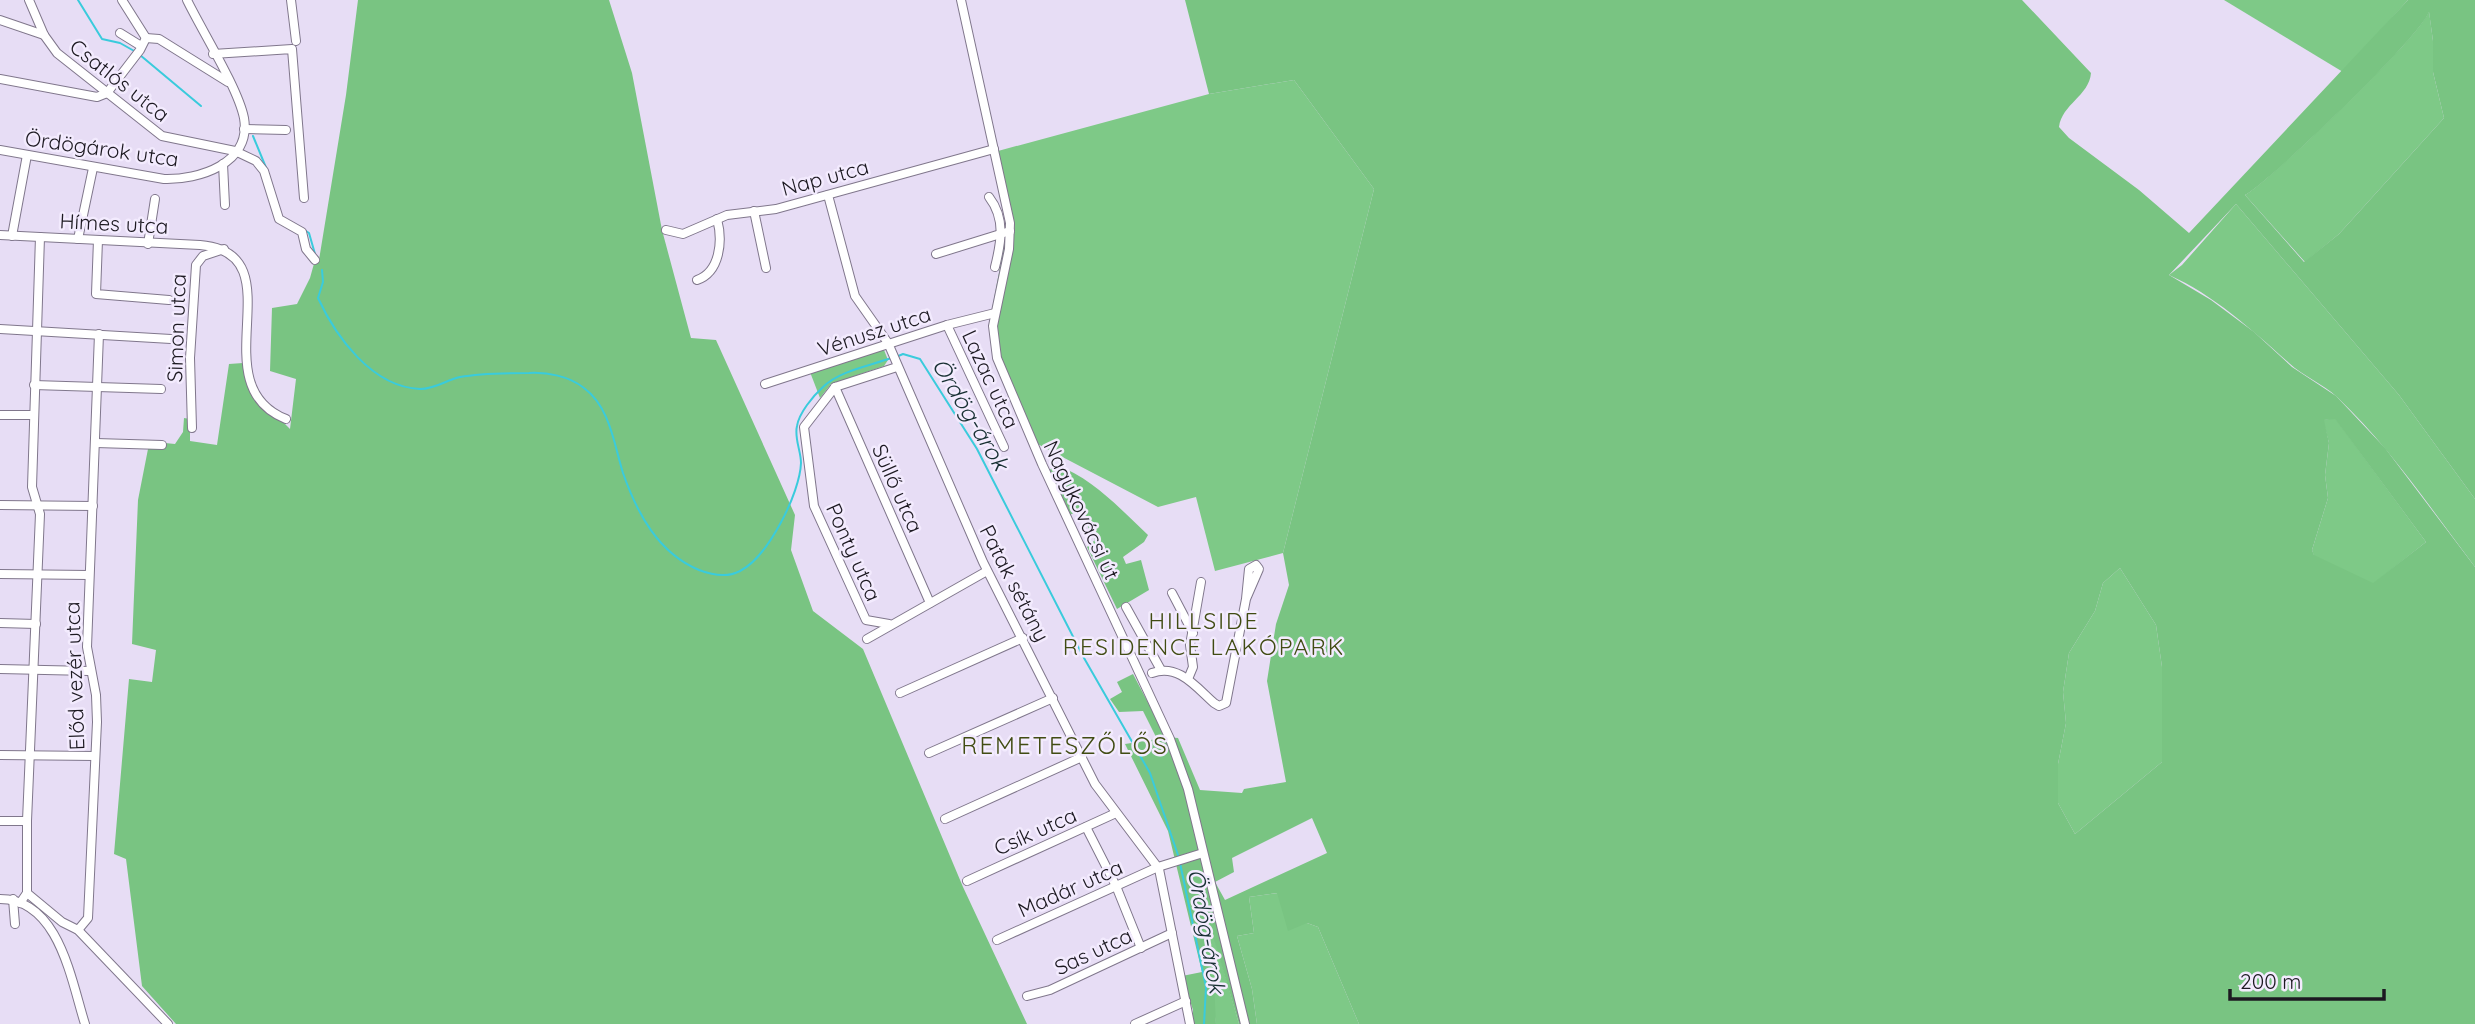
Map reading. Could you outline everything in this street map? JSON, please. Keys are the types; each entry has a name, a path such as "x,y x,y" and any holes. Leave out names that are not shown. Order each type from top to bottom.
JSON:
{"street":[{"name":"Csatlós utca","path":"29,0 44,35 57,53 162,136 235,151 260,165 279,219 300,230 306,249 315,260"},
{"path":"122,0 142,44"},
{"path":"187,0 240,107 244,130 286,130"},
{"path":"291,0 304,198"},
{"name":"Nagykovácsi út","path":"961,0 994,149 1006,232 993,336 997,358 1042,464 1170,739 1188,789 1245,1024"},
{"path":"0,19 44,35"},
{"path":"120,33 142,44 159,39 228,82"},
{"path":"0,79 97,97 107,93 142,44"},
{"path":"213,54 294,45"},
{"name":"Ördögárok utca","path":"0,150 93,168 175,179 208,173 223,164 235,151 244,130"},
{"name":"Nap utca","path":"666,230 680,234 717,219 828,195 994,149"},
{"path":"12,236 27,155"},
{"path":"223,164 225,205"},
{"path":"78,239 93,168"},
{"name":"Patak sétány","path":"828,195 856,296 889,347 987,571 1098,788 1158,867 1190,1024"},
{"path":"989,197 1006,232 995,267"},
{"path":"148,244 155,199"},
{"path":"754,211 766,268"},
{"path":"697,280 713,271 721,240 717,219"},
{"path":"936,254 1006,232"},
{"name":"Hímes utca","path":"0,236 200,245 224,249"},
{"path":"27,893 27,821 40,514 32,487 40,237"},
{"path":"98,240 96,294 169,300"},
{"path":"224,249 241,266 249,286 244,359 251,386 269,412 286,419"},
{"name":"Simon utca","path":"192,428 190,358 196,265 203,256 224,249"},
{"name":"Vénusz utca","path":"765,384 995,313"},
{"name":"Lazac utca","path":"947,326 1004,447"},
{"path":"0,329 37,329 171,339"},
{"name":"Előd vezér utca","path":"78,930 88,918 95,756 96,695 89,671 87,647 99,334"},
{"path":"835,387 897,367"},
{"path":"34,385 161,389"},
{"name":"Ponty utca","path":"835,387 807,419 805,432 815,510 866,620 889,624"},
{"name":"Süllő utca","path":"835,387 930,603"},
{"path":"0,415 33,415"},
{"path":"96,443 162,445"},
{"path":"0,505 93,506"},
{"path":"867,639 889,624 987,571"},
{"path":"0,574 89,575"},
{"path":"1188,679 1193,667 1190,646 1201,582"},
{"path":"1171,593 1193,633"},
{"path":"1152,673 1172,671 1188,679 1219,706 1226,703 1230,695 1246,599"},
{"path":"1126,607 1161,670"},
{"path":"0,623 36,624"},
{"path":"900,693 1023,638"},
{"path":"0,669 89,671"},
{"path":"929,753 1053,698"},
{"path":"0,755 95,756"},
{"path":"945,819 1082,757"},
{"name":"Csík utca","path":"967,880 1116,813"},
{"path":"0,821 27,821"},
{"path":"1086,827 1116,886 1141,948"},
{"name":"Madár utca","path":"997,940 1158,867 1203,853"},
{"path":"27,893 62,922 78,930 168,1024"},
{"path":"15,924 17,901 27,893"},
{"path":"0,899 17,901 42,918 54,933 85,1024"},
{"name":"Sas utca","path":"1027,996 1050,990 1172,933"},
{"path":"1135,1024 1186,1001"}],"green space":[{"path":"358,0 609,0 632,73 662,230 691,338 716,340 795,515 791,550 813,611 863,649 963,887 1027,1024 176,1024 142,986 126,859 114,854 129,679 152,682 156,650 132,644 138,500 148,449 164,447 165,443 175,444 183,432 184,418 190,419 190,441 217,445 229,364 243,363 261,400 290,429 296,379 270,371 272,308 297,304 310,278 315,260 319,260 346,95"},
{"path":"1185,0 2022,0 2091,73 2086,88 2065,112 2059,127 2069,138 2139,190 2189,233 2408,0 2475,0 2475,499 2399,395 2236,204 2169,275 2211,300 2254,332 2292,367 2336,396 2385,448 2475,567 2475,1024 1359,1024 1318,927 1307,923 1288,931 1277,893 1249,897 1254,933 1237,936 1252,989 1257,1024 1239,1024 1208,919 1202,924 1213,961 1216,1024 1192,1024 1193,1010 1182,976 1202,972 1168,831 1125,744 1157,739 1143,711 1119,712 1110,699 1122,692 1117,682 1133,674 1166,737 1178,738 1200,790 1242,793 1244,789 1286,782 1267,681 1276,624 1289,585 1283,553 1374,189 1294,80 1209,94","holes":["2429,12 2433,72 2444,118 2339,234 2304,262 2245,195 2344,107 2420,26","2335,419 2426,542 2373,583 2314,555 2312,550 2328,498 2325,475 2329,443 2324,420","2120,568 2156,625 2162,667 2162,762 2075,834 2058,803 2058,764 2066,723 2063,692 2069,653 2095,611 2103,583","1312,818 1327,853 1225,900 1215,882 1234,872 1232,858"]},
{"path":"2224,0 2408,0 2343,72"},
{"path":"2429,11 2433,72 2444,118 2339,234 2305,262 2245,195 2284,163 2375,75 2421,25"},
{"path":"1294,80 1374,189 1283,553 1215,571 1196,497 1158,507 1030,440 995,355 991,314 1007,231 998,151 1209,94"},
{"path":"2236,204 2399,395 2475,499 2475,567 2375,436 2337,397 2295,368 2217,303 2169,275 2182,265"},
{"path":"884,350 888,360 884,366 831,384 820,398 810,372"},
{"path":"2335,418 2426,542 2373,584 2314,556 2312,550 2328,498 2325,475 2329,443 2323,420"},
{"path":"1056,465 1094,486 1148,535 1144,542 1123,557 1126,564 1141,560 1149,590 1117,609 1087,547 1095,540 1079,510 1070,515 1047,472"},
{"path":"2120,568 2156,625 2162,667 2162,762 2075,834 2058,803 2058,764 2066,723 2063,692 2069,653 2095,611 2103,583"},
{"path":"1278,893 1307,923 1318,927 1359,1024 1257,1024 1252,989 1237,936 1254,933 1249,897"},
{"path":"1209,919 1239,1024 1216,1024 1202,924"}],"waterway":[{"name":"Ördög-árok","path":"78,0 102,39 120,43 136,52"},
{"name":"Ördög-árok","path":"140,55 201,106"},
{"name":"Ördög-árok","path":"253,136 267,170"},
{"name":"Ördög-árok","path":"295,224 309,233 315,254"},
{"name":"Ördög-árok","path":"322,270 323,282 318,298 326,313 358,357 371,370 386,379 420,389 468,376 536,373 565,378 584,388 600,405 635,503 651,530 685,563 714,574 735,573 751,564 781,523 799,476 801,463 797,426 811,400 837,377 891,358"},
{"name":"Ördög-árok","path":"896,357 903,354 920,359 977,449 1084,658 1150,773 1179,858"},
{"name":"Ördög-árok","path":"1180,863 1206,987 1204,1024"}],"district":[{"name":"HILLSIDE RESIDENCE LAKÓPARK","path":"1204,633"},
{"name":"REMETESZŐLŐS","path":"1065,745"}]}
